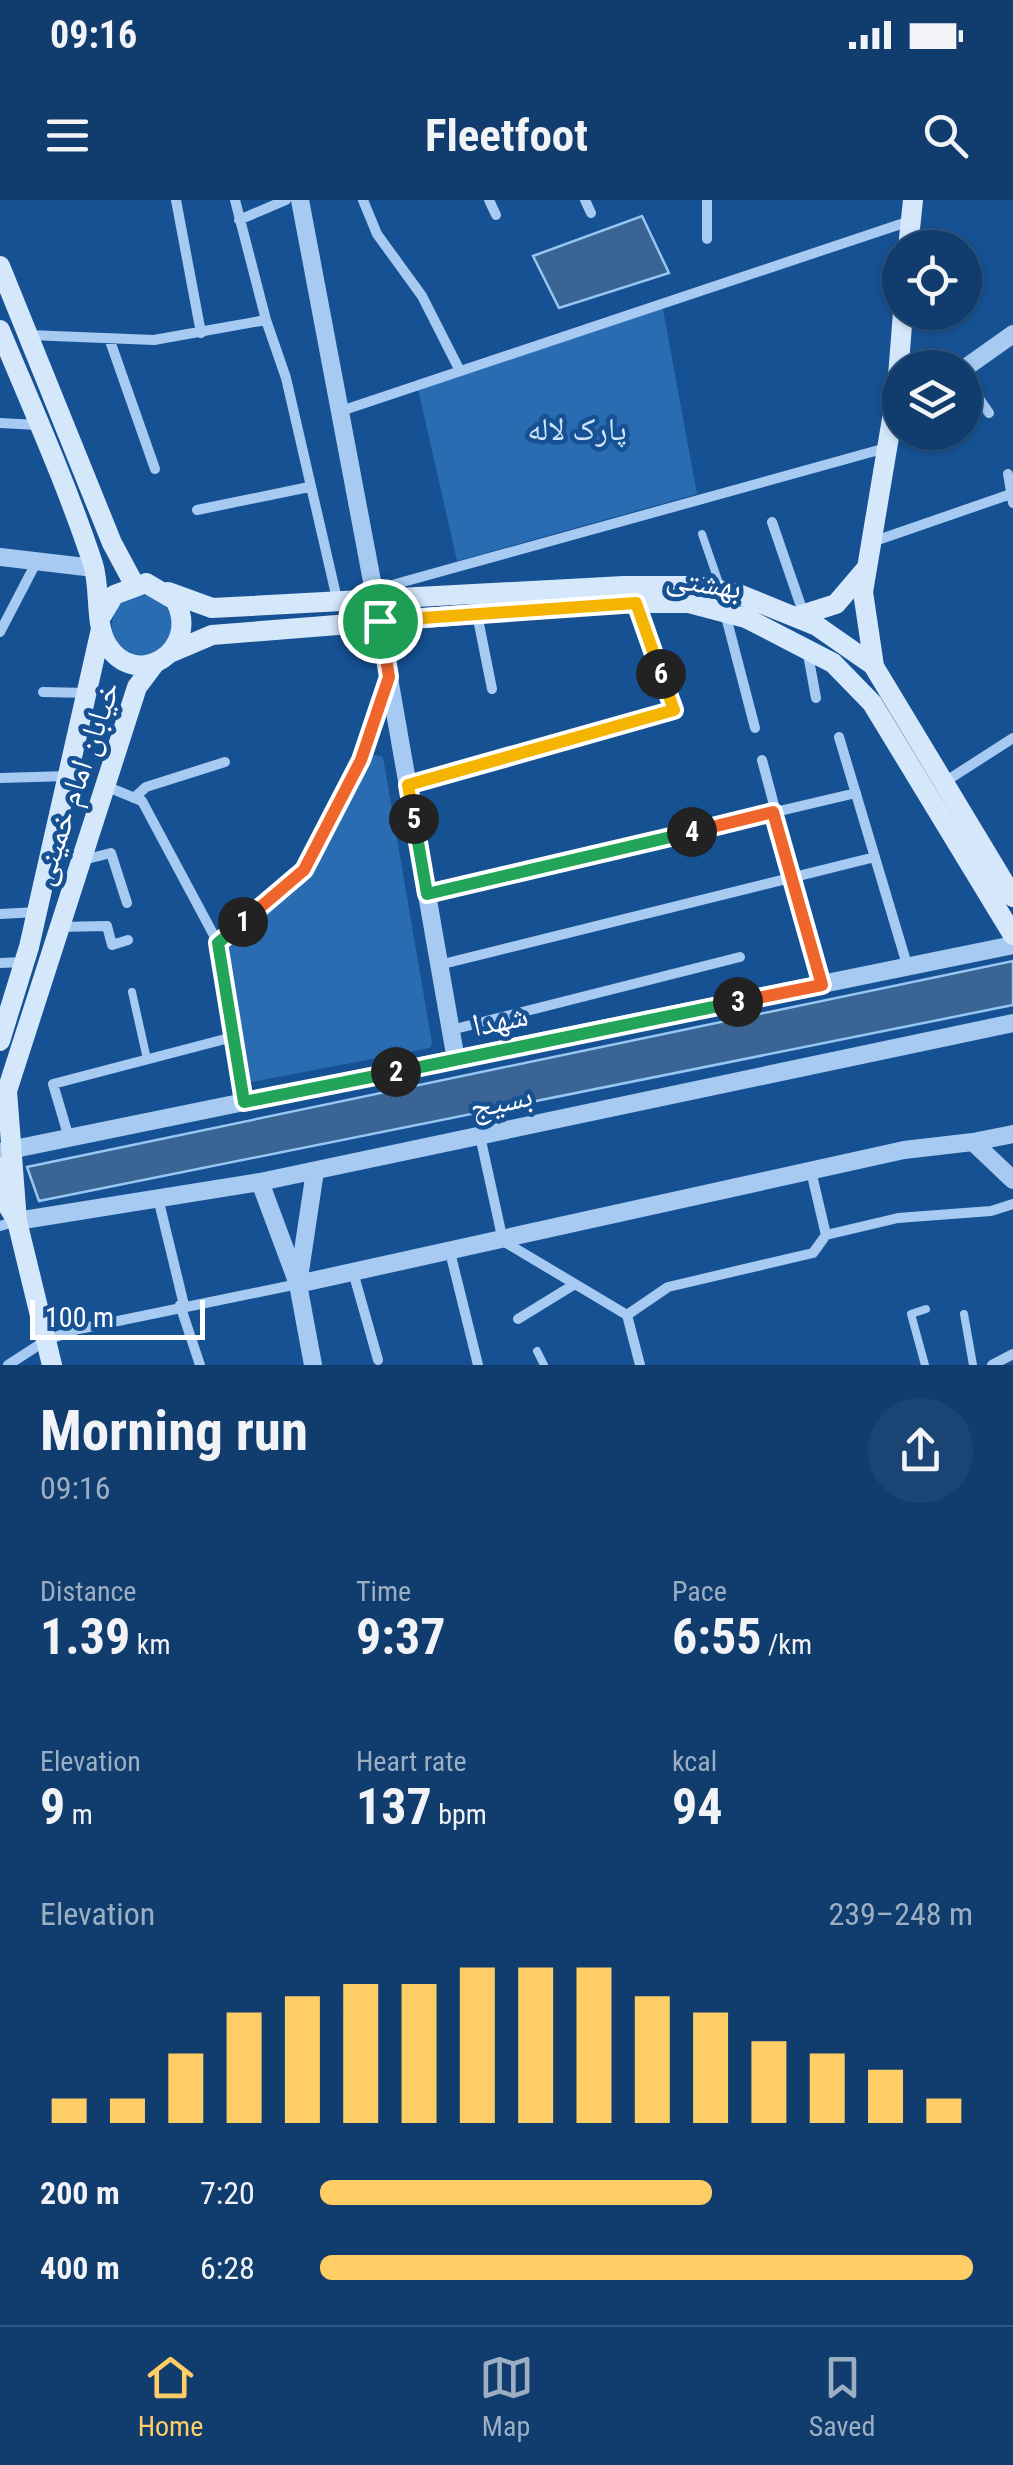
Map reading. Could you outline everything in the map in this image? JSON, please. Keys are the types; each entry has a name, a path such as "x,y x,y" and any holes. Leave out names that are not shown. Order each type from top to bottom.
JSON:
{"main road":[{"path":"0,266 112,542 134,584"},
{"name":"خیابان امام خمینی","path":"0,330 94,568 102,621 90,694 38,912 0,1042"},
{"path":"874,666 863,592 887,450"},
{"path":"799,616 836,604 866,568"},
{"path":"134,584 158,586 168,592 183,621 164,657 134,664 116,655 102,621 114,594 134,584"},
{"name":"بهشتی","path":"168,592 212,608 375,593 624,586 799,616 874,666 1013,897"},
{"path":"375,593 380,621"},
{"name":"بهشتی","path":"164,657 212,636 636,603 723,602 833,664 872,704 1013,935"},
{"name":"خیابان امام خمینی","path":"52,1365 8,1224 4,1156 7,1091 137,687 164,657"}],"street":[{"path":"176,200 201,333"},
{"path":"235,200 266,320 286,378 337,599"},
{"path":"240,220 286,200"},
{"path":"300,200 375,593 882,449"},
{"path":"363,200 377,234 422,296 458,367"},
{"path":"488,200 496,214"},
{"path":"585,200 590,214"},
{"path":"706,200 708,238"},
{"path":"338,412 912,210"},
{"path":"982,356 1012,335 1013,316"},
{"path":"29,335 154,340 266,320"},
{"path":"109,338 155,469"},
{"path":"982,403 989,413"},
{"path":"0,423 40,425"},
{"path":"870,542 1011,499 1008,474"},
{"path":"196,510 309,486"},
{"path":"772,522 799,616"},
{"path":"0,557 94,568"},
{"path":"0,632 38,560"},
{"path":"723,602 755,728"},
{"path":"408,785 674,710 636,603"},
{"path":"476,614 492,689"},
{"path":"380,621 456,1060"},
{"path":"807,648 816,698"},
{"path":"218,943 304,870 361,760 389,677"},
{"path":"43,692 90,694"},
{"path":"839,738 908,968"},
{"path":"944,783 1013,738"},
{"path":"762,760 822,985"},
{"path":"134,798 146,787 224,762"},
{"path":"0,778 70,776"},
{"path":"103,785 142,801 218,943 244,1102"},
{"path":"427,894 856,793"},
{"path":"78,862 112,853 127,904"},
{"path":"439,965 875,857"},
{"path":"0,914 38,912"},
{"path":"57,927 107,926 112,945 128,940"},
{"name":"شهدا","path":"4,1156 69,1138 1013,946"},
{"path":"451,1030 740,957"},
{"path":"0,963 24,962"},
{"name":"بسیج","path":"8,1224 260,1182 1013,1023"},
{"path":"69,1138 53,1084 233,1037"},
{"path":"8,1365 45,1341 182,1305 502,1241 904,1150 1013,1134"},
{"path":"480,1136 502,1241 627,1315 640,1365"},
{"path":"972,1142 1013,1180"},
{"path":"298,1284 314,1170"},
{"path":"811,1171 826,1235"},
{"path":"260,1182 298,1284 313,1365"},
{"path":"158,1198 200,1365"},
{"path":"627,1315 668,1287 813,1253 826,1235 898,1218 992,1212 1013,1204"},
{"path":"450,1252 478,1365"},
{"path":"353,1272 378,1360"},
{"path":"518,1319 574,1284"},
{"path":"992,1365 1013,1354"}],"lane":[{"path":"702,534 723,602"},
{"path":"132,992 147,1059"},
{"path":"925,1365 911,1314 926,1309"},
{"path":"964,1314 973,1365"},
{"path":"536,1351 544,1365"}],"green space":[{"name":"پارک لاله","path":"662,304 697,494 457,561 416,380"},
{"path":"142,595 163,604 172,625 163,646 142,655 121,646 112,625 121,604"},
{"path":"370,754 383,757 432,1043 430,1048 246,1083 222,962 226,950 311,876"}],"shaded area":[{"path":"642,216 669,273 559,308 533,256"},
{"path":"1013,961 1013,1005 39,1201 27,1167"}],"route":[{"path":"636,603 674,710 408,785 427,894 773,812 822,985 244,1102 218,943 304,870 361,760 389,677 380,621 636,603"}]}
